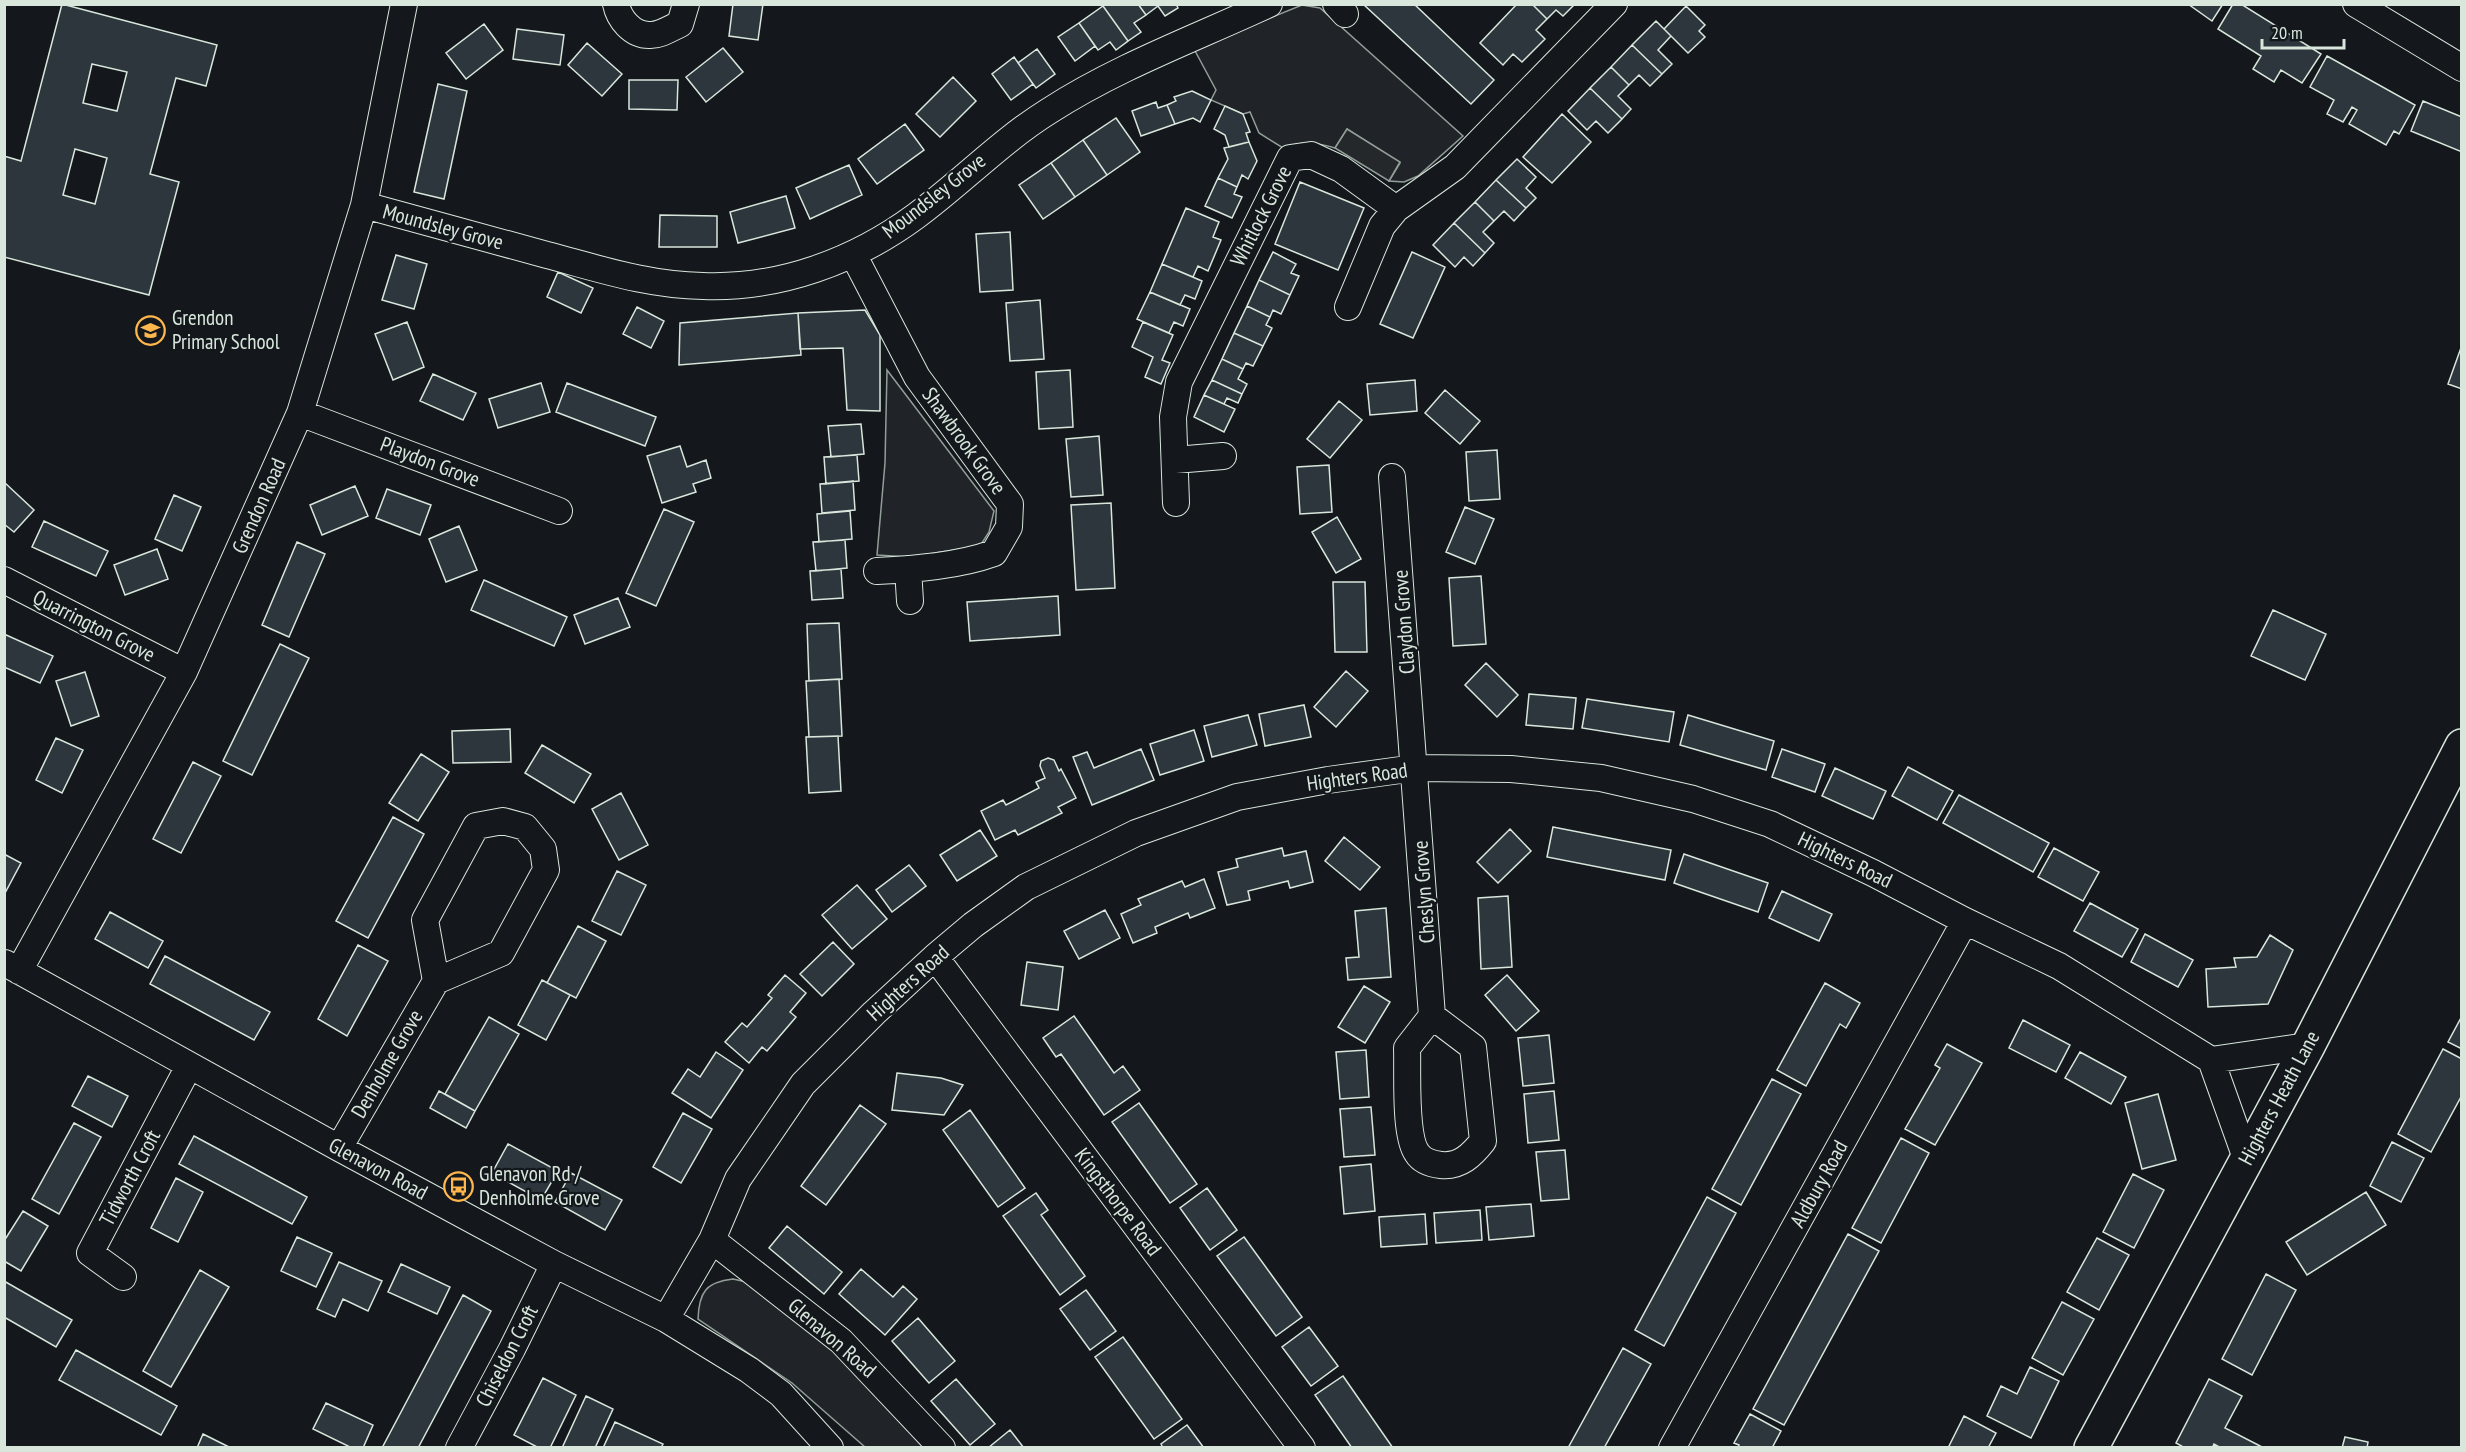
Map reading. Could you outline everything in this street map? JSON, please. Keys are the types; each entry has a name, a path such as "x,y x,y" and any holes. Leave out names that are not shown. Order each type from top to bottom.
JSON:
{"street":[{"name":"Grendon Road","path":"12,967 184,672 300,414 364,205 404,4"},
{"path":"616,4 623,22 638,32 649,35 680,24 686,4"},
{"name":"Moundsley Grove","path":"364,205 644,281 704,286 751,284 800,276 853,254 916,216 999,146 1049,110 1099,82 1269,4"},
{"path":"1348,307 1382,226 1396,209 1455,167 1614,4"},
{"path":"2356,4 2462,68"},
{"name":"Whitlock Grove","path":"1176,504 1173,417 1179,382 1290,158 1311,155 1341,169 1396,209"},
{"name":"Shawbrook Grove","path":"853,254 917,377 1010,504 1009,527 994,553 908,569 877,571"},
{"name":"Playdon Grove","path":"300,414 559,511"},
{"path":"1174,460 1223,456"},
{"name":"Claydon Grove","path":"1392,477 1415,768"},
{"path":"908,569 910,601"},
{"name":"Quarrington Grove","path":"4,580 184,672"},
{"name":"Highters Heath Lane","path":"2091,1448 2307,1046 2462,746"},
{"name":"Highters Road","path":"666,1319 712,1240 738,1179 803,1084 874,1013 935,957 1026,887 1136,833 1237,797 1328,780 1415,768 1511,769 1601,778 1693,799 1770,824 2059,966 2211,1060"},
{"name":"Cheslyn Grove","path":"1415,768 1432,1016"},
{"path":"503,821 525,827 543,849 546,870 501,952 436,981 426,920 476,826 503,821"},
{"name":"Aldbury Road","path":"1672,1448 1965,921"},
{"name":"Kingsthorpe Road","path":"935,957 1302,1448"},
{"name":"Glenavon Road","path":"12,967 554,1264 666,1319 749,1370 781,1394 830,1448"},
{"name":"Denholme Grove","path":"339,1148 436,981"},
{"path":"1432,1016 1473,1047 1483,1141 1464,1161 1446,1166 1431,1164 1417,1155 1410,1135 1407,1048 1432,1016"},
{"path":"2246,1158 2211,1060 2307,1046"},
{"name":"Tidworth Croft","path":"123,1277 90,1253 189,1066"},
{"name":"Glenavon Road","path":"712,1240 841,1341 942,1448"},
{"name":"Chiseldon Croft","path":"459,1448 554,1264"}],"shaded area":[{"path":"1302,5 1320,8 1463,136 1418,176 1404,182 1389,181 1400,163 1347,129 1335,148 1309,143 1283,148 1259,133 1250,112 1243,114 1211,100 1216,90 1194,49"},
{"path":"1347,129 1400,162 1389,181 1335,148"},
{"path":"887,370 994,511 989,532 980,546 909,557 877,555 885,463"},
{"path":"733,1279 751,1283 841,1352 926,1447 865,1447 792,1383 698,1319 700,1302 706,1290 716,1283"}],"building":[{"path":"62,4 217,45 206,86 176,78 150,174 179,182 149,295 4,257 4,156 21,161","holes":["92,64 127,72 117,111 83,103","75,149 107,158 95,204 63,195"]},
{"path":"733,4 763,4 758,40 729,36"},
{"path":"1105,4 1138,4 1146,15 1134,23 1141,32 1128,41 1103,6"},
{"path":"1138,4 1176,4 1178,8 1165,16 1158,6 1146,15"},
{"path":"1363,4 1414,4 1494,80 1471,104"},
{"path":"1517,4 1532,4 1547,19 1536,30 1545,39 1522,62 1513,54 1503,65 1480,43"},
{"path":"1532,4 1574,5 1563,16 1556,10 1547,19"},
{"path":"2188,4 2223,4 2212,21"},
{"path":"2233,4 2241,4 2321,54 2302,83 2281,70 2274,82 2253,69 2261,56 2218,29"},
{"path":"1103,6 1128,41 1116,50 1110,42 1098,50 1079,23"},
{"path":"1686,6 1705,25 1699,31 1705,37 1688,53 1664,29"},
{"path":"1656,21 1671,36 1658,50 1672,64 1662,74 1632,45"},
{"path":"1079,23 1095,46 1075,61 1058,37"},
{"path":"484,24 503,50 466,79 446,53"},
{"path":"517,29 564,35 560,65 513,59"},
{"path":"587,43 622,74 602,96 568,65"},
{"path":"1632,45 1662,74 1650,86 1639,75 1629,85 1611,67"},
{"path":"723,48 743,72 706,102 686,77"},
{"path":"1037,49 1055,74 1036,88 1018,63"},
{"path":"2327,56 2415,105 2399,134 2394,131 2386,145 2349,124 2357,110 2352,107 2343,122 2327,114 2334,100 2310,87"},
{"path":"1014,57 1033,84 1011,100 992,74"},
{"path":"1611,67 1629,85 1618,96 1631,109 1622,119 1590,88"},
{"path":"953,77 976,101 940,137 916,114"},
{"path":"629,80 678,80 677,110 629,109"},
{"path":"438,84 467,91 444,199 414,192"},
{"path":"1590,88 1622,119 1608,133 1596,121 1587,130 1568,111"},
{"path":"1192,91 1211,100 1200,122 1193,118 1175,124 1167,105 1176,101 1174,97"},
{"path":"2423,101 2462,117 2462,152 2411,131"},
{"path":"1156,102 1158,108 1167,105 1175,124 1141,136 1132,111"},
{"path":"1225,106 1243,114 1250,132 1246,133 1249,142 1229,147 1225,135 1214,129"},
{"path":"1562,114 1591,142 1552,183 1523,157"},
{"path":"1116,118 1140,152 1107,175 1083,140"},
{"path":"905,124 924,150 877,184 858,159"},
{"path":"1083,140 1107,175 1075,197 1051,163"},
{"path":"1249,142 1257,161 1248,179 1242,175 1237,187 1218,178 1228,159 1224,148"},
{"path":"1517,159 1536,177 1526,188 1536,198 1526,208 1496,180"},
{"path":"1051,163 1075,197 1043,219 1019,185"},
{"path":"849,165 862,195 810,219 796,188"},
{"path":"1218,178 1237,187 1234,194 1242,197 1232,218 1205,206"},
{"path":"1496,180 1526,208 1514,221 1504,211 1494,221 1475,202"},
{"path":"1300,182 1364,208 1338,270 1275,244"},
{"path":"786,196 795,228 738,243 730,212"},
{"path":"1475,202 1494,221 1483,232 1494,243 1485,253 1454,223"},
{"path":"1186,208 1219,222 1213,237 1221,240 1208,271 1198,266 1193,277 1162,264"},
{"path":"660,215 717,216 717,247 659,247"},
{"path":"1454,223 1485,253 1473,266 1464,257 1455,267 1433,245"},
{"path":"1010,232 1013,290 980,292 976,234"},
{"path":"1273,252 1296,264 1291,273 1299,276 1290,295 1259,280"},
{"path":"1412,252 1445,267 1413,338 1380,324"},
{"path":"396,255 427,264 414,309 382,300"},
{"path":"1162,264 1202,281 1195,299 1185,295 1180,305 1150,292"},
{"path":"558,272 593,288 581,313 547,297"},
{"path":"1259,280 1290,295 1281,314 1273,310 1270,317 1247,306"},
{"path":"1150,292 1190,309 1183,326 1174,322 1169,333 1137,319"},
{"path":"1040,300 1044,359 1010,361 1006,303"},
{"path":"1247,306 1270,317 1266,325 1272,328 1263,346 1234,333"},
{"path":"637,307 664,321 651,348 623,334"},
{"path":"865,310 880,335 880,411 847,410 843,348 800,349 798,313"},
{"path":"798,313 801,355 679,365 680,323"},
{"path":"407,322 424,367 393,380 375,334"},
{"path":"1143,322 1173,335 1162,360 1170,363 1161,384 1145,377 1153,357 1132,347"},
{"path":"1234,333 1263,346 1253,366 1246,363 1243,369 1222,359"},
{"path":"2462,345 2462,389 2448,384"},
{"path":"1222,359 1243,369 1238,379 1247,384 1242,394 1212,380"},
{"path":"1070,370 1073,427 1039,429 1036,372"},
{"path":"433,374 476,393 463,420 420,401"},
{"path":"1212,380 1242,394 1238,403 1227,398 1224,404 1204,395"},
{"path":"1415,380 1417,411 1370,415 1367,384"},
{"path":"541,383 550,412 498,428 489,399"},
{"path":"567,383 656,417 645,446 556,412"},
{"path":"1445,390 1480,421 1460,444 1425,413"},
{"path":"1204,395 1235,409 1224,432 1194,417"},
{"path":"1339,401 1362,420 1330,458 1307,439"},
{"path":"861,424 864,454 831,457 828,426"},
{"path":"1099,436 1103,495 1071,497 1066,439"},
{"path":"680,446 687,467 706,460 711,478 693,484 696,492 662,503 647,456"},
{"path":"1497,450 1500,499 1469,501 1466,452"},
{"path":"857,455 859,481 826,484 824,457"},
{"path":"1329,465 1332,512 1300,514 1297,467"},
{"path":"853,481 855,510 822,513 820,484"},
{"path":"4,482 34,510 14,532 4,524"},
{"path":"355,486 368,516 322,535 310,505"},
{"path":"387,489 431,505 420,535 376,518"},
{"path":"174,495 201,507 182,551 155,539"},
{"path":"1111,503 1115,588 1076,590 1071,505"},
{"path":"1465,507 1494,519 1475,564 1446,552"},
{"path":"664,509 694,522 656,606 626,593"},
{"path":"850,511 852,539 819,542 817,514"},
{"path":"1337,517 1361,559 1336,573 1312,532"},
{"path":"44,521 108,551 96,576 32,547"},
{"path":"459,526 477,570 446,582 429,539"},
{"path":"845,540 847,568 816,571 813,542"},
{"path":"297,542 325,554 289,637 262,625"},
{"path":"157,549 168,579 125,595 114,565"},
{"path":"841,569 843,598 812,600 810,571"},
{"path":"1481,576 1486,644 1453,646 1449,578"},
{"path":"484,580 567,617 554,646 471,610"},
{"path":"1333,582 1365,582 1367,652 1335,652"},
{"path":"1058,596 1060,635 970,641 967,602"},
{"path":"618,598 630,627 585,644 574,615"},
{"path":"2273,610 2326,634 2305,680 2251,656"},
{"path":"839,623 842,679 809,681 807,624"},
{"path":"4,634 53,656 40,683 4,667"},
{"path":"280,644 309,658 252,775 223,761"},
{"path":"1486,663 1518,695 1497,717 1465,685"},
{"path":"1346,671 1368,691 1336,727 1314,707"},
{"path":"85,672 99,716 71,726 56,681"},
{"path":"839,679 842,736 809,737 806,681"},
{"path":"1529,694 1576,698 1573,729 1526,725"},
{"path":"1587,699 1674,712 1669,742 1582,728"},
{"path":"1304,705 1311,737 1265,746 1259,714"},
{"path":"1248,715 1257,745 1212,757 1204,726"},
{"path":"1688,715 1774,741 1766,770 1680,745"},
{"path":"510,729 511,762 453,763 452,731"},
{"path":"1194,730 1204,761 1160,775 1150,744"},
{"path":"838,736 841,791 809,793 806,737"},
{"path":"56,738 83,750 62,793 36,780"},
{"path":"542,745 591,774 574,803 525,773"},
{"path":"1141,749 1154,780 1092,805 1073,757 1087,752 1094,768"},
{"path":"1782,749 1825,764 1815,792 1772,777"},
{"path":"421,754 449,772 418,821 389,803"},
{"path":"1048,758 1054,760 1059,771 1061,769 1076,798 1058,807 1062,813 1018,835 1015,830 995,840 981,811 1003,800 1006,805 1039,788 1036,782 1045,778 1040,766 1041,761"},
{"path":"193,762 221,776 181,853 153,839"},
{"path":"1908,767 1953,791 1937,820 1892,796"},
{"path":"1835,768 1886,791 1873,819 1822,796"},
{"path":"621,793 648,845 619,860 592,809"},
{"path":"1959,795 2049,843 2033,872 1943,823"},
{"path":"393,817 424,834 368,938 336,921"},
{"path":"1553,827 1671,850 1665,880 1547,857"},
{"path":"1510,829 1531,851 1498,883 1477,862"},
{"path":"980,830 997,856 957,881 940,855"},
{"path":"1344,837 1380,867 1360,890 1325,861"},
{"path":"1282,848 1284,856 1306,851 1313,882 1290,888 1288,881 1248,891 1250,900 1227,905 1218,872 1238,867 1236,859"},
{"path":"2054,848 2099,872 2083,901 2038,877"},
{"path":"4,854 21,863 5,893 4,893"},
{"path":"1684,854 1768,883 1758,912 1674,883"},
{"path":"909,865 926,886 892,912 876,890"},
{"path":"617,871 646,885 621,935 592,921"},
{"path":"1204,879 1215,908 1190,918 1188,913 1155,927 1157,933 1133,943 1121,914 1141,905 1138,899 1182,881 1185,887"},
{"path":"857,885 887,919 852,949 822,915"},
{"path":"1782,891 1832,914 1819,941 1769,918"},
{"path":"1508,896 1512,967 1481,969 1478,898"},
{"path":"2090,903 2138,929 2122,957 2074,931"},
{"path":"1386,908 1391,977 1348,980 1346,958 1359,957 1355,911"},
{"path":"1105,910 1120,938 1079,959 1064,931"},
{"path":"110,912 163,941 148,968 95,939"},
{"path":"578,926 606,941 576,998 547,983"},
{"path":"2145,934 2193,960 2178,987 2131,962"},
{"path":"2270,935 2293,950 2268,1004 2208,1007 2206,969 2236,967 2234,958 2257,957"},
{"path":"833,942 854,964 822,996 800,974"},
{"path":"358,945 388,961 347,1036 318,1019"},
{"path":"165,956 270,1012 254,1040 150,984"},
{"path":"1027,962 1063,967 1058,1010 1021,1005"},
{"path":"785,975 806,993 790,1012 796,1017 767,1051 762,1047 749,1063 725,1042 742,1023 747,1027 772,998 768,995"},
{"path":"1507,975 1539,1011 1516,1031 1485,995"},
{"path":"542,980 570,995 546,1040 518,1025"},
{"path":"1825,983 1860,1003 1846,1028 1840,1024 1806,1086 1777,1070"},
{"path":"1364,986 1390,1002 1365,1043 1338,1027"},
{"path":"1074,1016 1114,1073 1123,1066 1140,1090 1104,1115 1061,1054 1056,1057 1043,1038"},
{"path":"2462,1016 2462,1049 2448,1042"},
{"path":"489,1017 519,1034 475,1111 445,1094"},
{"path":"2023,1020 2070,1045 2056,1072 2009,1048"},
{"path":"1549,1035 1554,1083 1523,1086 1518,1038"},
{"path":"1947,1044 1982,1063 1935,1145 1905,1129 1940,1068 1935,1065"},
{"path":"2443,1049 2462,1059 2462,1095 2431,1152 2398,1134"},
{"path":"1366,1050 1369,1097 1340,1099 1336,1052"},
{"path":"716,1052 743,1070 711,1118 672,1093 688,1069 700,1077"},
{"path":"2080,1052 2126,1077 2111,1104 2065,1078"},
{"path":"897,1073 941,1078 963,1085 944,1115 892,1110"},
{"path":"88,1076 128,1096 112,1127 72,1106"},
{"path":"1772,1079 1801,1094 1741,1205 1712,1189"},
{"path":"439,1091 475,1111 466,1128 430,1108"},
{"path":"1554,1091 1559,1140 1528,1143 1524,1094"},
{"path":"2158,1094 2176,1160 2142,1169 2125,1103"},
{"path":"1139,1103 1197,1184 1170,1203 1112,1122"},
{"path":"860,1105 886,1124 826,1205 801,1186"},
{"path":"1371,1107 1375,1155 1344,1157 1340,1109"},
{"path":"970,1110 1025,1188 998,1207 943,1130"},
{"path":"683,1113 712,1129 681,1183 653,1167"},
{"path":"74,1123 101,1137 59,1214 32,1199"},
{"path":"194,1136 307,1197 292,1224 179,1164"},
{"path":"1901,1138 1929,1153 1881,1243 1852,1228"},
{"path":"2392,1142 2424,1158 2401,1202 2370,1186"},
{"path":"508,1144 558,1171 541,1200 492,1173"},
{"path":"1565,1150 1569,1199 1541,1201 1536,1152"},
{"path":"1371,1164 1375,1211 1344,1214 1340,1167"},
{"path":"571,1173 622,1200 605,1230 555,1202"},
{"path":"2133,1174 2164,1190 2134,1248 2103,1232"},
{"path":"176,1178 203,1192 178,1242 151,1228"},
{"path":"1207,1188 1237,1230 1210,1250 1180,1208"},
{"path":"2366,1192 2386,1225 2307,1275 2286,1242"},
{"path":"1036,1193 1048,1210 1041,1215 1085,1276 1060,1295 1003,1216"},
{"path":"1707,1197 1736,1213 1664,1346 1635,1330"},
{"path":"1531,1204 1534,1236 1489,1240 1486,1207"},
{"path":"1480,1210 1482,1240 1436,1243 1434,1213"},
{"path":"23,1211 48,1226 21,1271 4,1261 4,1241"},
{"path":"1425,1214 1427,1244 1381,1247 1379,1217"},
{"path":"787,1226 842,1272 824,1294 769,1248"},
{"path":"1848,1234 1879,1251 1784,1425 1753,1409"},
{"path":"297,1237 332,1253 316,1287 281,1271"},
{"path":"1244,1237 1302,1317 1276,1336 1217,1256"},
{"path":"2097,1238 2129,1255 2099,1310 2067,1292"},
{"path":"339,1262 382,1281 368,1311 343,1299 335,1317 317,1309"},
{"path":"401,1264 450,1287 437,1314 388,1292"},
{"path":"861,1269 893,1297 903,1286 917,1299 885,1335 839,1294"},
{"path":"200,1270 229,1287 171,1387 143,1371"},
{"path":"2266,1274 2296,1290 2252,1375 2222,1359"},
{"path":"4,1281 72,1320 56,1347 4,1317"},
{"path":"1086,1290 1116,1331 1090,1350 1060,1309"},
{"path":"463,1295 491,1311 418,1448 382,1448"},
{"path":"2062,1302 2094,1319 2063,1375 2032,1358"},
{"path":"918,1318 955,1361 929,1383 892,1341"},
{"path":"1309,1327 1338,1366 1311,1386 1282,1347"},
{"path":"1123,1337 1182,1419 1154,1439 1095,1357"},
{"path":"1623,1348 1651,1364 1604,1448 1568,1448"},
{"path":"76,1350 177,1406 161,1435 59,1380"},
{"path":"2030,1367 2059,1381 2031,1438 1987,1416 2001,1386 2017,1394"},
{"path":"1343,1376 1393,1448 1352,1448 1315,1395"},
{"path":"543,1378 576,1395 550,1448 539,1448 514,1435"},
{"path":"956,1379 995,1424 970,1445 931,1401"},
{"path":"2209,1379 2242,1396 2225,1428 2264,1448 2221,1448 2214,1444 2212,1448 2185,1448 2176,1443"},
{"path":"586,1396 613,1409 595,1448 562,1448"},
{"path":"326,1403 373,1425 363,1448 352,1448 313,1429"},
{"path":"1750,1414 1781,1431 1772,1448 1738,1448 1739,1445 1734,1443"},
{"path":"1964,1416 1996,1433 1988,1448 1948,1448"},
{"path":"615,1422 663,1444 661,1448 603,1448"},
{"path":"1187,1425 1204,1448 1163,1448 1161,1444"},
{"path":"1010,1430 1024,1448 988,1448"},
{"path":"203,1434 231,1448 197,1448"},
{"path":"2345,1437 2368,1442 2367,1448 2342,1448"}],"place":[{"name":"Grendon Primary School","path":"151,330"},
{"name":"Glenavon Rd / Denholme Grove","path":"458,1186"}]}
